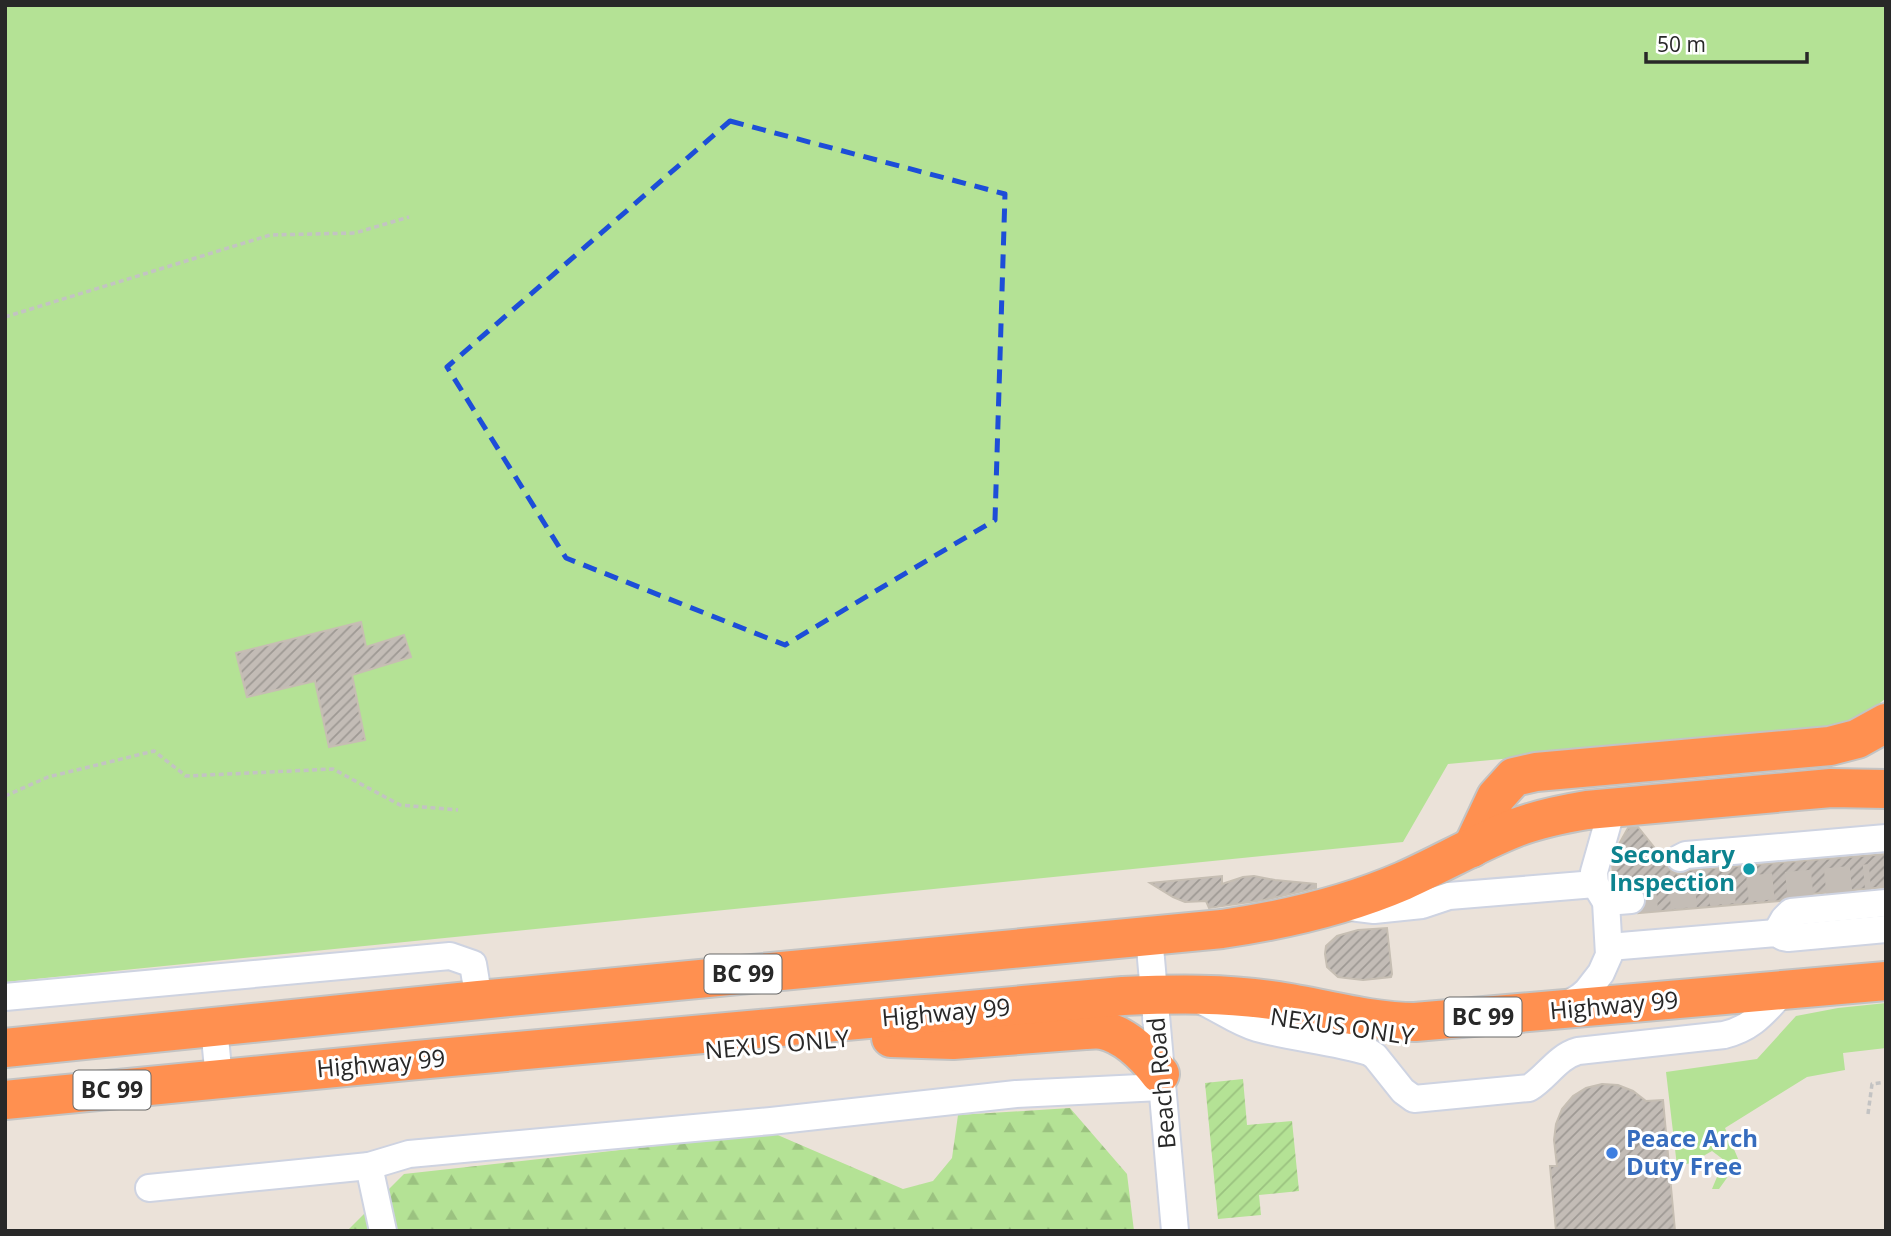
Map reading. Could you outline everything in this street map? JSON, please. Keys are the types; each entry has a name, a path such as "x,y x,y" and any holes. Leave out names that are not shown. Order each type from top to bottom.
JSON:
{"highway":[{"path":"1472,848 1496,797 1514,777 1536,772 1830,746 1857,739 1886,723"},
{"name":"BC 99","path":"5,1048 1251,925 1334,905 1402,881 1515,828 1555,816 1587,810 1831,788 1886,789"},
{"name":"Highway 99","path":"5,1100 728,1032 1235,995 1397,1022 1432,1022 1552,1012 1791,1001 1886,981"},
{"name":"BC 99","path":"1791,1001 1886,997"},
{"path":"728,1032 953,1040 1103,1030 1132,1045 1147,1057 1161,1080"}],"street":[{"path":"1552,1012 1587,991 1606,964 1610,895 1594,872 1609,819 1623,807"},
{"path":"1680,858 1686,855 1886,838"},
{"path":"1334,905 1374,910 1422,905 1449,896 1610,895"},
{"path":"1776,933 1791,912 1886,903"},
{"path":"1609,947 1776,933 1788,938 1886,929"},
{"name":"Beach Road","path":"1149,936 1165,1000 1161,1080 1175,1231"},
{"path":"5,997 450,956 473,964 479,1000"},
{"path":"1165,1000 1222,1011 1259,1029 1369,1052 1403,1091 1414,1099 1530,1088 1564,1056 1571,1053 1586,1049 1724,1035 1745,1029 1791,1001"},
{"name":"NEXUS ONLY","path":"5,1119 862,1037 1165,1000"},
{"path":"1502,1095 1533,1099 1567,1070 1577,1066 1745,1045 1766,1032 1791,1001"},
{"name":"NEXUS ONLY","path":"1222,1011 1290,1019 1369,1035 1410,1039 1791,1001"},
{"path":"214,1027 219,1079"},
{"path":"149,1188 369,1166 409,1154 771,1121 1161,1080"},
{"path":"369,1166 383,1231"}],"path":[{"path":"5,317 270,234 355,233 408,216"},
{"path":"5,796 48,778 154,751 186,775 333,769 400,806 458,810"},
{"path":"1868,1114 1872,1084 1886,1082"}],"highlighted area":[{"path":"730,121 1005,194 995,520 785,645 566,558 447,367"}],"green space":[{"path":"5,5 1886,5 1886,698 1851,727 1448,764 1403,842 5,982"},
{"path":"1886,1003 1886,1048 1843,1053 1845,1070 1807,1077 1725,1128 1739,1161 1719,1189 1712,1189 1724,1160 1712,1151 1691,1163 1677,1166 1666,1072 1757,1059 1796,1016"},
{"path":"1243,1079 1247,1125 1292,1121 1299,1191 1259,1195 1261,1215 1218,1219 1205,1083"},
{"path":"1070,1108 1127,1174 1134,1231 347,1231 404,1174 773,1133 903,1189 933,1181 952,1158 958,1115"}],"building":[{"path":"361,622 366,647 404,635 411,657 352,675 365,740 329,747 315,681 247,697 236,653"},
{"name":"Secondary Inspection","path":"1638,827 1657,851 1658,864 1666,864 1671,871 1678,874 1690,870 1886,854 1886,887 1790,896 1780,901 1639,913 1647,898 1644,892 1637,886 1622,885 1613,873 1612,865 1628,828"},
{"path":"1222,876 1222,884 1254,876 1316,884 1316,888 1264,900 1209,908 1206,901 1185,902 1150,883"},
{"path":"1387,928 1391,977 1363,980 1338,977 1327,967 1326,946 1337,936 1358,930"},
{"name":"Peace Arch Duty Free","path":"1602,1084 1618,1085 1633,1091 1646,1101 1663,1100 1675,1231 1556,1231 1550,1166 1557,1166 1554,1140 1556,1124 1562,1109 1573,1096 1586,1088"}],"tunnel":[{"path":"1631,900 1870,877"}],"place":[{"name":"Secondary Inspection","path":"1749,869"},
{"name":"Peace Arch Duty Free","path":"1612,1153"}]}
